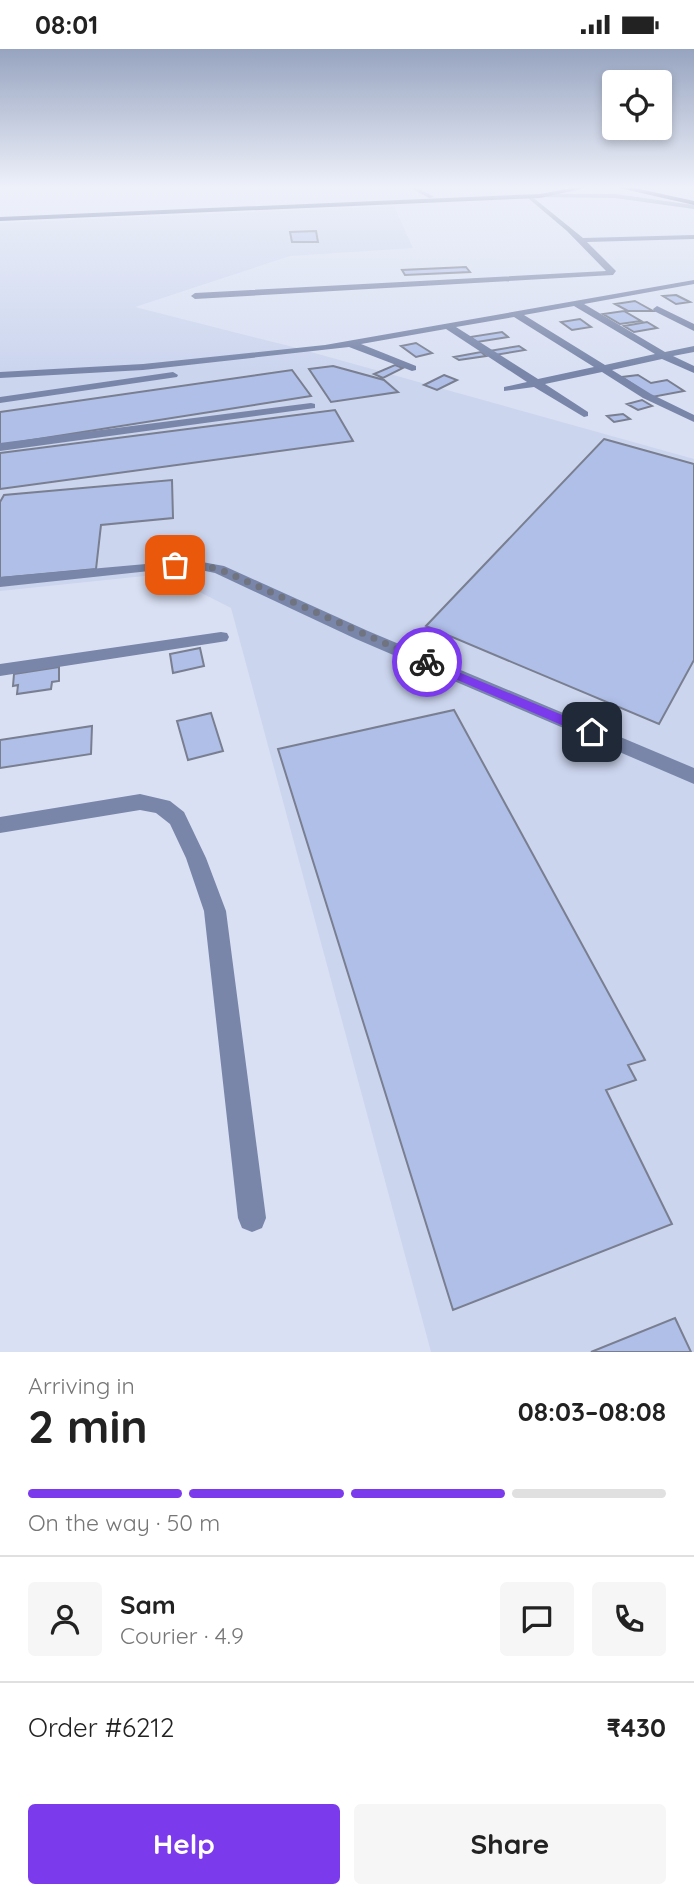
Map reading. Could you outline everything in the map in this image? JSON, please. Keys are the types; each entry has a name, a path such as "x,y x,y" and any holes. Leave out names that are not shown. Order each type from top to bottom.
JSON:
{"street":[{"path":"195,296 613,272 589,248"},
{"path":"0,375 143,367 351,344 694,282"},
{"path":"679,284 694,291"},
{"path":"575,303 666,357 694,370"},
{"path":"657,309 694,328"},
{"path":"516,314 647,397 694,419"},
{"path":"449,327 532,383 584,414"},
{"path":"351,344 412,368"},
{"path":"508,389 694,349"},
{"path":"0,400 301,360"},
{"path":"0,447 311,406"},
{"path":"0,582 191,564 219,569 362,635 694,776"},
{"path":"0,670 221,637"},
{"path":"0,825 140,802 160,804 174,813 206,882 215,911 252,1218"}],"shaded area":[{"path":"0,248 413,248 290,256 135,307 293,347 694,459 694,1352 431,1352 231,608 164,574 0,591"}],"building":[{"path":"466,267 470,272 405,275 402,270"},
{"path":"676,295 690,302 676,304 663,296"},
{"path":"635,301 653,311 628,311 615,304"},
{"path":"624,311 641,321 620,324 603,314"},
{"path":"580,319 591,327 572,330 561,322"},
{"path":"647,322 657,328 634,332 624,326"},
{"path":"502,332 508,337 477,342 470,337"},
{"path":"416,343 432,353 416,357 401,346"},
{"path":"519,346 525,350 495,355 489,351"},
{"path":"481,352 486,356 459,360 454,357"},
{"path":"395,365 403,368 383,378 374,374"},
{"path":"333,366 384,380 398,392 331,402 309,369"},
{"path":"292,370 311,396 0,445 0,412"},
{"path":"444,375 457,380 437,390 424,385"},
{"path":"638,375 651,383 667,380 684,391 652,397 622,377"},
{"path":"642,400 652,406 638,410 627,404"},
{"path":"335,410 353,441 0,489 0,453"},
{"path":"623,414 630,419 614,422 607,416"},
{"path":"604,439 694,464 694,660 659,724 426,626"},
{"path":"172,480 173,518 101,525 96,569 0,578 0,502 4,495"},
{"path":"200,648 204,666 173,673 170,654"},
{"path":"59,667 59,681 52,682 51,689 17,694 18,685 13,686 14,674"},
{"path":"454,710 645,1060 628,1065 636,1080 606,1090 672,1224 453,1310 278,749"},
{"path":"211,713 223,751 188,760 177,721"},
{"path":"92,726 91,754 0,768 0,740"},
{"path":"675,1318 691,1352 591,1352"}],"way so far":[{"path":"175,565 191,564 219,569 427,662"}],"route":[{"path":"427,662 592,732"}]}
